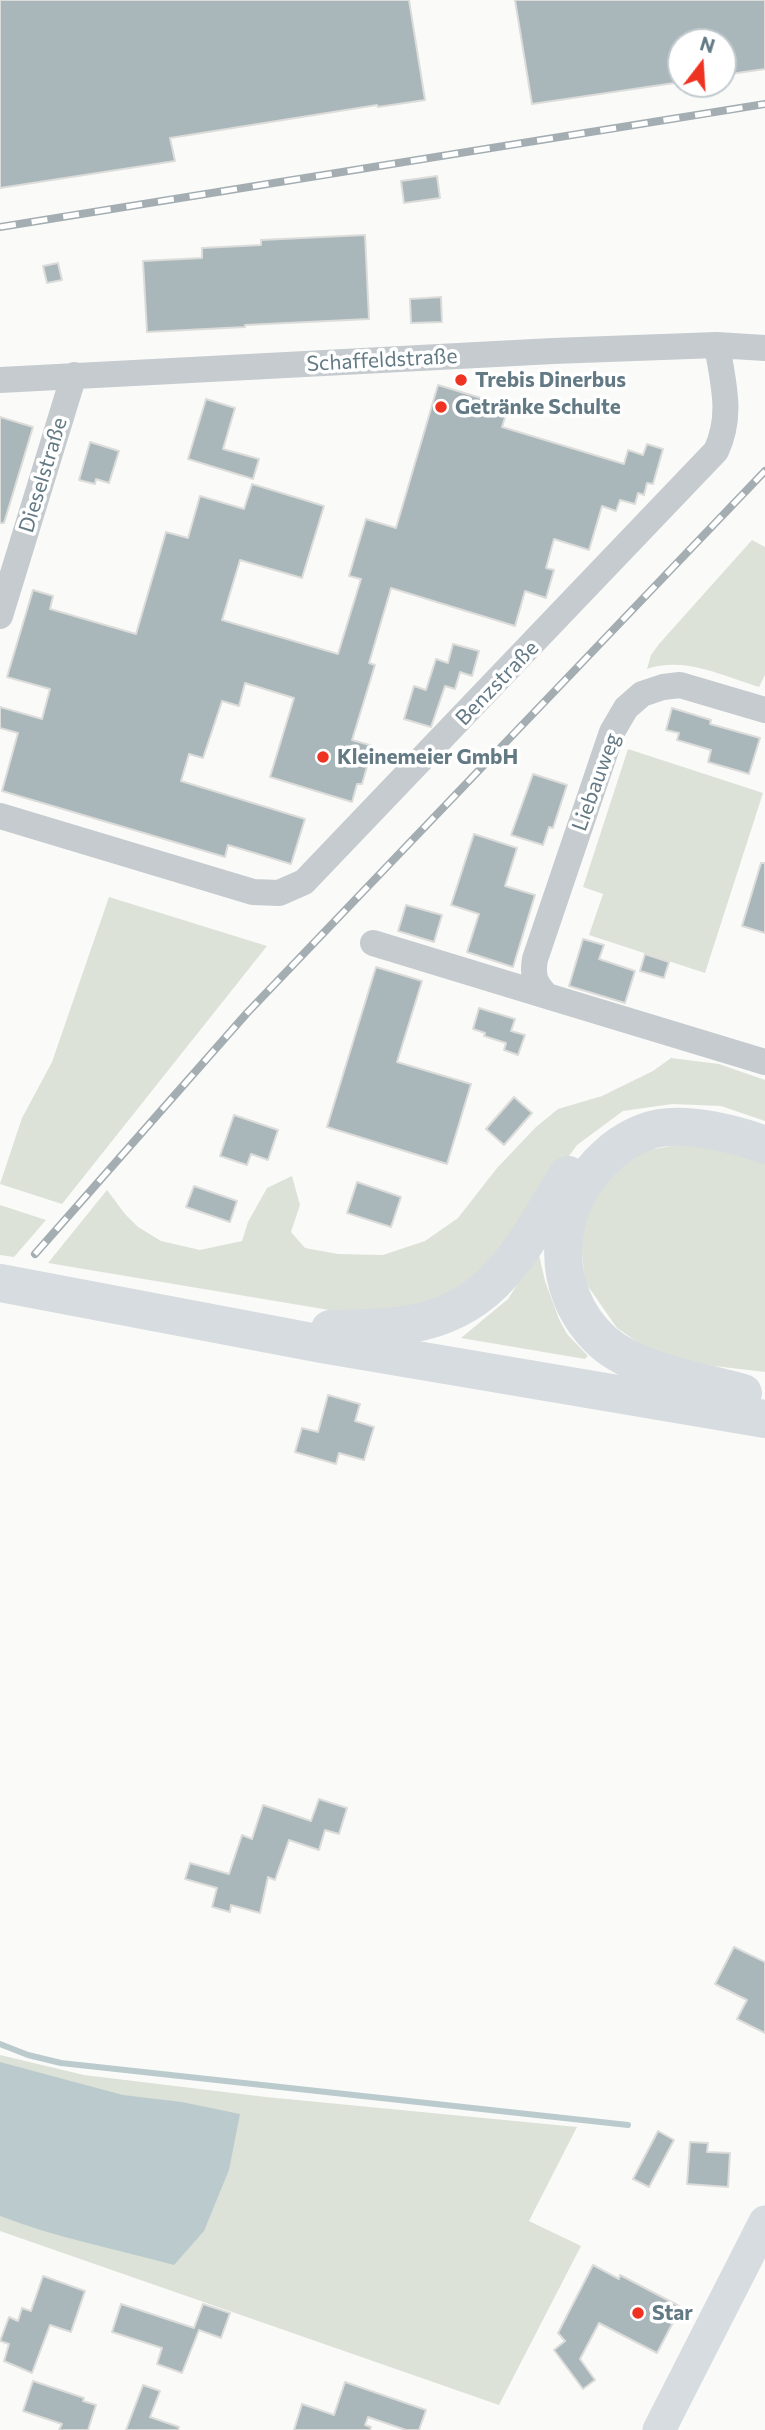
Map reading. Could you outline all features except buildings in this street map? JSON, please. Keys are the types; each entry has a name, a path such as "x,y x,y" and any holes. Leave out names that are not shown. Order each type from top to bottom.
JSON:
{"highway":[{"path":"330,1329 410,1324 437,1317 484,1294 523,1247 569,1174 605,1138 621,1128 639,1120 684,1112 724,1116 765,1127"},
{"path":"765,1145 708,1130 685,1127 660,1128 639,1135 617,1146 595,1166 580,1187 563,1237 564,1267 569,1290 583,1318 604,1342 647,1367 765,1401"},
{"path":"0,1283 322,1344 765,1419"},
{"path":"77,1297 330,1329 641,1385 765,1401"}],"main road":[{"path":"659,2430 765,2222"}],"street":[{"name":"Schaffeldstraße","path":"0,380 74,374 717,345 765,348"},
{"name":"Benzstraße","path":"0,816 253,892 279,893 304,882 716,452 724,435 727,419 717,345"},
{"name":"Dieselstraße","path":"0,616 74,374"},
{"name":"Liebauweg","path":"547,996 537,985 532,973 535,959 612,732 626,708 642,694 680,685 765,710"},
{"path":"373,943 765,1062"}],"shaded area":[{"path":"752,540 765,547 765,675 759,687 689,666 647,669 651,655 659,644"},
{"path":"628,749 763,793 705,973 589,935 603,894 583,887"},
{"path":"109,897 267,946 62,1204 0,1184 22,1118 52,1062"},
{"path":"671,1058 719,1064 765,1080 765,1121 721,1106 672,1104 623,1111 577,1145 479,1280 410,1315 329,1310 48,1263 107,1190 138,1227 161,1241 200,1250 242,1241 248,1222 267,1188 292,1176 300,1205 291,1232 305,1248 338,1254 383,1255 425,1241 458,1218 497,1168 536,1127 558,1109 602,1096 653,1071"},
{"path":"692,1142 765,1155 765,1372 663,1360 617,1328 585,1282 580,1235 594,1190 633,1153"},
{"path":"0,1205 46,1220 14,1257 0,1255"},
{"path":"539,1255 559,1319 567,1334 588,1356 585,1359 461,1338 508,1299 534,1258"},
{"path":"0,2055 84,2075 266,2097 577,2127 529,2221 581,2246 499,2405 0,2231"},
{"path":"0,2062 123,2095 182,2102 240,2114 229,2170 204,2231 174,2265 65,2237 0,2216"}],"waterway":[{"path":"0,2044 28,2055 61,2063 628,2125"}],"railway":[{"path":"0,227 765,104"},
{"path":"35,1254 247,1013 765,471"}],"place":[{"name":"Trebis Dinerbus","path":"461,380"},
{"name":"Getränke Schulte","path":"441,407"},
{"name":"Kleinemeier GmbH","path":"323,757"},
{"name":"Star","path":"638,2313"}]}
